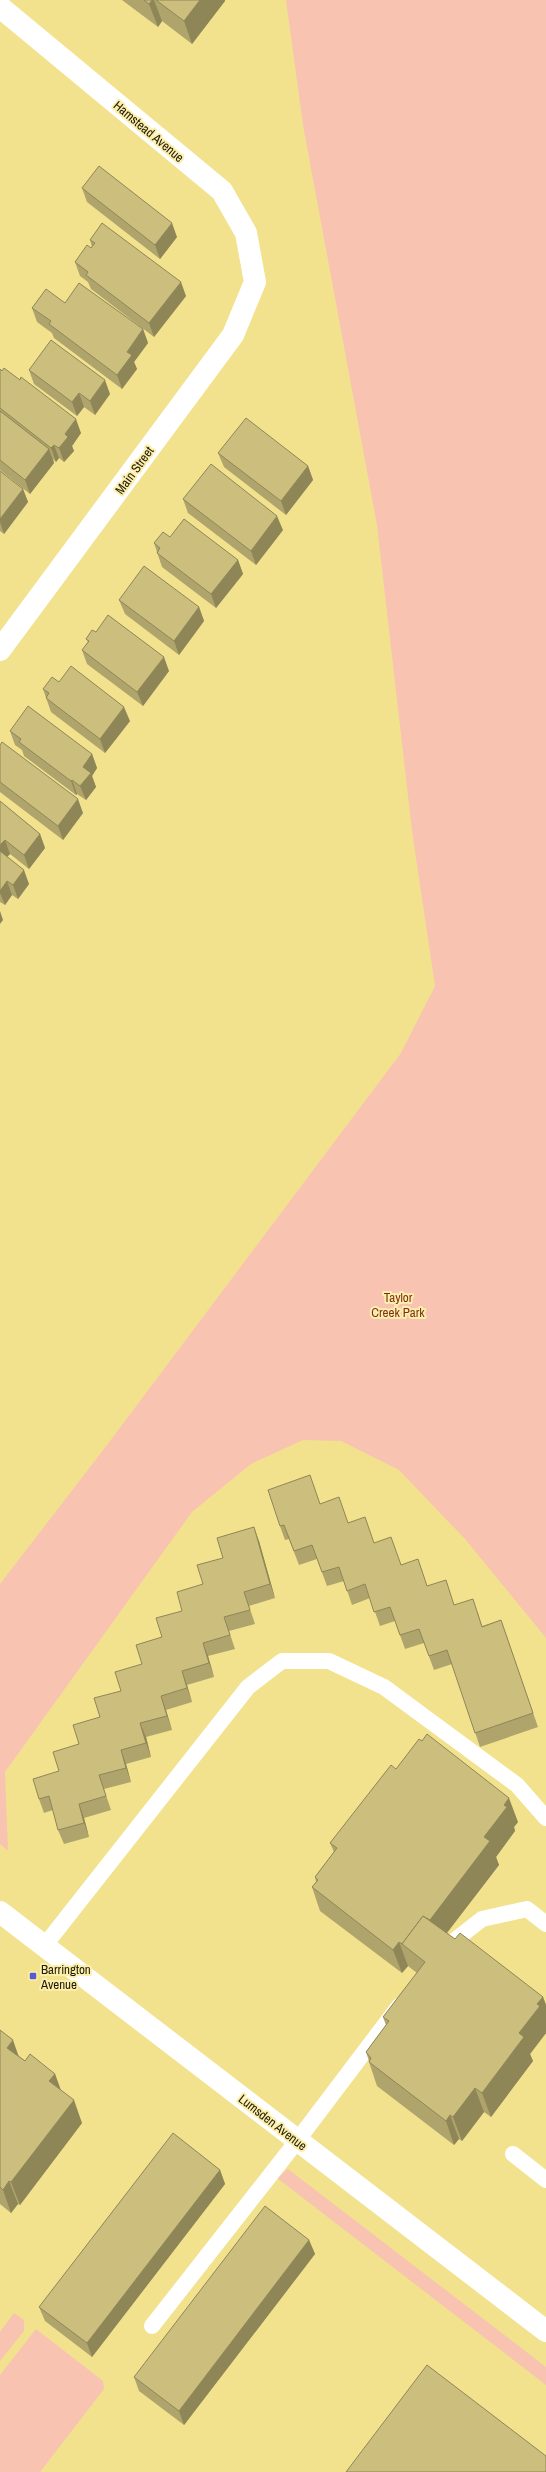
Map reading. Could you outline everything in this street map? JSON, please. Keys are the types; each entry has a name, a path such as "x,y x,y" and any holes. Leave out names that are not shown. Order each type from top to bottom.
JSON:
{"street":[{"name":"Hamstead Avenue","path":"0,7 222,191 246,233 255,282"},
{"name":"Main Street","path":"0,650 233,335 255,282"},
{"name":"Lumsden Avenue","path":"0,1912 45,1945 297,2141 546,2331"}],"lane":[{"path":"45,1945 248,1687 282,1662 330,1661 384,1688 517,1785 546,1818"},
{"path":"445,1948 482,1920 527,1909 546,1924"},
{"path":"152,2326 297,2141 409,1994"},
{"path":"513,2154 546,2180"}],"green space":[{"name":"Taylor Creek Park","path":"286,0 546,0 546,1638 465,1539 399,1470 341,1441 303,1440 251,1464 192,1512 5,1772 8,1851 0,1844 0,1584 107,1445 401,1053 435,986 412,831 377,525 303,125"},
{"path":"288,2169 546,2367 546,2385 277,2178"},
{"path":"14,2313 24,2320 24,2331 0,2361 0,2332"},
{"path":"36,2329 103,2381 104,2389 40,2472 0,2472 0,2375"}],"building":[{"path":"144,0 152,0 149,4"},
{"path":"156,0 200,0 184,21"},
{"path":"99,166 172,223 155,245 82,188"},
{"path":"102,223 181,282 149,323 86,275 88,272 75,262 87,245 91,248 95,243 90,240"},
{"path":"79,283 143,329 127,352 132,355 117,375 49,324 51,321 32,308 46,289 65,303"},
{"path":"51,340 105,380 90,401 79,393 72,402 29,370"},
{"path":"4,368 20,380 21,377 76,419 65,434 68,437 59,448 54,445 51,448 0,408 0,369 2,371"},
{"path":"0,411 49,449 25,480 0,460"},
{"path":"246,418 308,466 281,501 218,453"},
{"path":"211,464 277,516 251,551 183,499"},
{"path":"0,471 23,489 0,519"},
{"path":"184,519 238,560 211,594 157,553 160,548 154,543 163,532 170,537"},
{"path":"144,566 199,607 174,641 119,600"},
{"path":"108,615 164,657 137,692 82,650 89,641 86,639 92,630 96,632"},
{"path":"71,666 124,707 100,739 46,698 49,693 43,689 52,677 59,682"},
{"path":"28,706 92,754 83,767 91,773 80,786 72,780 71,781 19,742 21,739 10,731"},
{"path":"2,742 78,799 58,826 0,782 0,745"},
{"path":"0,801 40,834 24,855 5,840 0,845"},
{"path":"0,851 24,870 13,885 7,881 0,891"},
{"path":"310,1475 320,1504 339,1497 348,1523 365,1517 374,1543 391,1537 401,1565 418,1559 427,1586 446,1580 454,1605 473,1599 482,1627 501,1620 533,1713 475,1733 447,1650 429,1656 419,1629 400,1635 390,1607 374,1612 365,1584 347,1591 339,1567 322,1572 312,1545 294,1551 284,1525 280,1526 268,1490"},
{"path":"254,1527 270,1584 244,1592 250,1610 224,1617 230,1635 203,1643 209,1663 182,1671 187,1688 161,1696 167,1716 140,1723 146,1743 121,1750 126,1768 99,1775 106,1796 79,1804 84,1823 58,1830 49,1796 39,1799 33,1779 59,1771 53,1752 79,1744 73,1725 100,1717 94,1698 121,1691 115,1672 142,1664 136,1645 162,1637 156,1618 182,1611 177,1592 203,1584 197,1565 223,1558 217,1538"},
{"path":"427,1734 509,1798 504,1805 507,1807 484,1837 490,1841 430,1920 423,1916 402,1944 399,1942 393,1950 312,1887 318,1880 315,1877 337,1848 330,1843 391,1765 396,1769 419,1739 422,1741"},
{"path":"423,1916 455,1939 460,1933 543,1997 537,2004 540,2006 519,2033 524,2037 482,2093 475,2088 453,2117 450,2115 446,2121 369,2062 371,2058 366,2052 389,2021 383,2017 425,1962 402,1944"},
{"path":"0,2030 13,2040 7,2048 25,2061 30,2054 55,2074 49,2081 74,2100 11,2182 9,2181 3,2190 0,2187"},
{"path":"173,2133 220,2170 87,2343 39,2307"},
{"path":"265,2206 309,2240 179,2411 134,2377"},
{"path":"427,2365 546,2456 546,2472 346,2472"}],"place":[{"name":"Barrington Avenue","path":"33,1976"}]}
